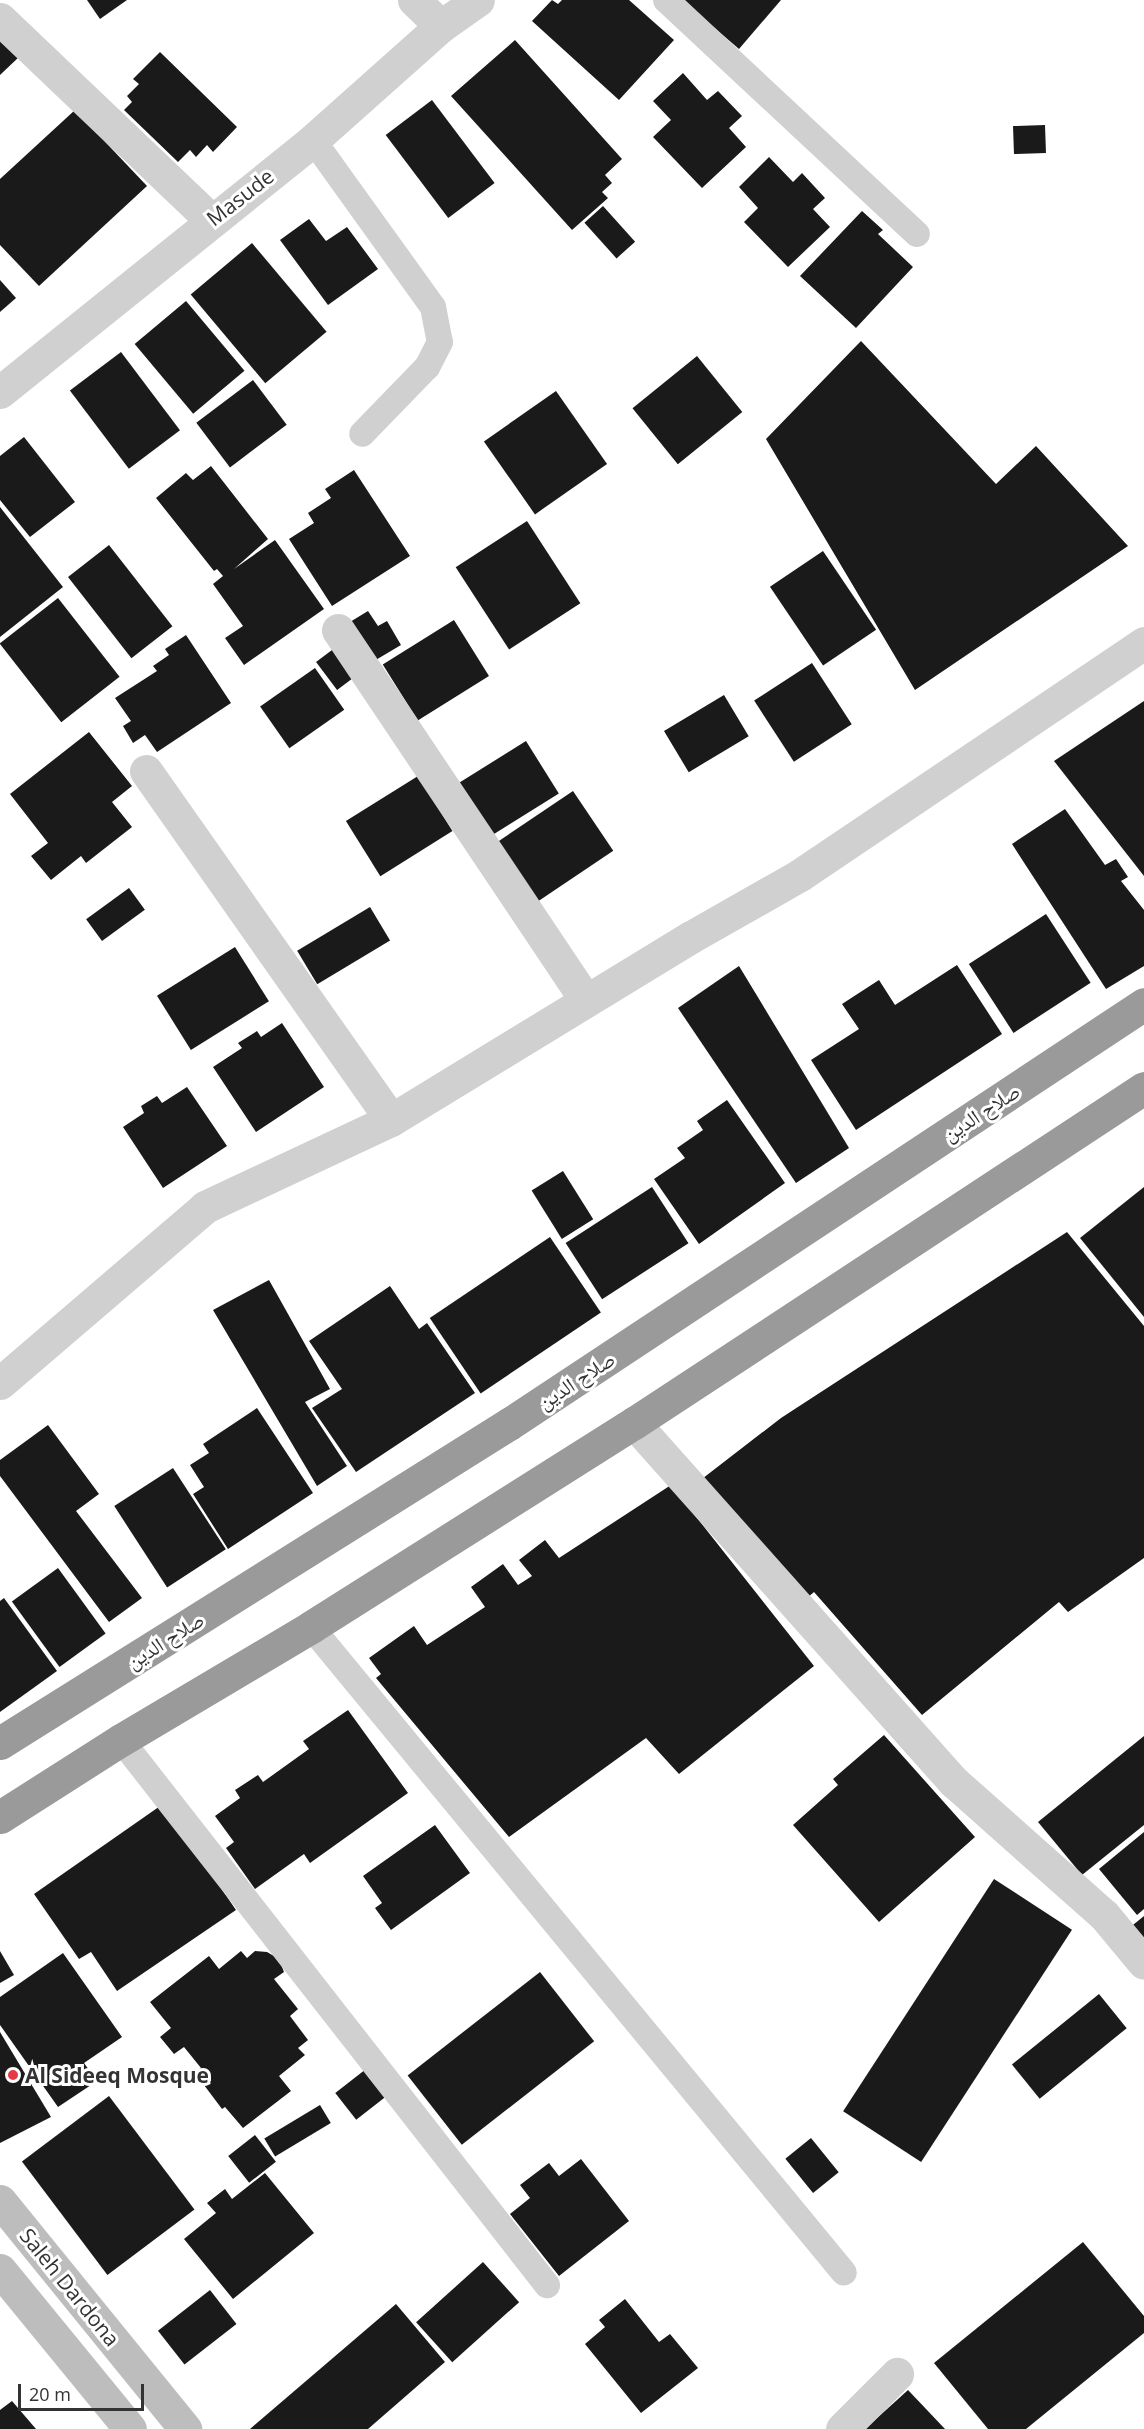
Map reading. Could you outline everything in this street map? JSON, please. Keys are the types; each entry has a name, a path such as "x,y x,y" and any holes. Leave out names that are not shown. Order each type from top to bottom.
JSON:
{"highway":[{"name":"صلاح الدين","path":"0,1743 509,1424 1144,1004"},
{"path":"0,1817 121,1740 311,1627 634,1422 1144,1089"}],"street":[{"path":"414,0 441,26"},
{"name":"Masude","path":"0,392 313,140 441,26 478,0"},
{"path":"0,19 212,220"},
{"path":"338,630 586,1000"},
{"path":"0,1383 206,1207 391,1120 586,1000 800,875 1144,643"},
{"path":"146,771 391,1120"},
{"path":"634,1422 954,1782 1104,1915 1144,1963"},
{"name":"Saleh Dardona","path":"0,2201 185,2429"},
{"name":"Saleh Dardona","path":"0,2270 130,2429"},
{"path":"842,2429 897,2374"}],"lane":[{"path":"666,0 917,234"},
{"path":"313,140 433,307 440,342 427,367 362,434"},
{"path":"311,1627 844,2273"},
{"path":"121,1740 546,2285"}],"building":[{"path":"87,0 127,0 100,19"},
{"path":"552,0 558,4 562,0 629,0 674,40 619,100 532,21"},
{"path":"682,0 781,0 739,49"},
{"path":"0,35 20,56 0,75"},
{"path":"515,40 622,159 605,175 612,183 602,192 608,198 572,230 451,96"},
{"path":"160,52 237,127 213,152 207,145 196,157 190,150 178,162 124,110 132,102 127,96 139,84 133,79"},
{"path":"683,73 707,100 718,91 742,116 729,128 746,147 702,188 653,137 671,120 653,101"},
{"path":"432,100 495,183 448,218 386,135"},
{"path":"75,110 147,186 39,286 0,245 0,179"},
{"path":"1045,125 1046,153 1014,154 1013,126"},
{"path":"769,157 793,182 802,173 825,198 813,209 830,227 788,267 744,222 758,208 739,187"},
{"path":"603,206 635,242 617,258 584,223"},
{"path":"862,211 883,230 878,234 913,267 856,328 800,276"},
{"path":"309,219 326,241 347,227 378,269 328,305 280,240"},
{"path":"252,243 327,332 265,383 191,294"},
{"path":"0,280 16,298 0,312"},
{"path":"186,301 244,371 193,414 135,344"},
{"path":"861,341 996,484 1036,446 1128,546 915,690 766,439"},
{"path":"121,352 180,430 129,469 70,391"},
{"path":"697,356 742,412 678,464 632,408"},
{"path":"253,380 287,425 230,467 196,423"},
{"path":"556,391 607,464 535,514 484,441"},
{"path":"24,437 75,502 30,537 0,500 0,456"},
{"path":"211,466 268,539 234,569 275,540 324,609 244,665 225,638 243,626 213,584 223,576 217,569 214,571 156,498 186,473 193,480"},
{"path":"354,470 410,556 332,606 289,539 314,523 308,513 331,498 325,489"},
{"path":"0,507 63,587 0,637"},
{"path":"527,521 580,603 509,649 456,567"},
{"path":"109,545 172,626 131,658 68,577"},
{"path":"823,551 876,630 823,666 770,587"},
{"path":"58,598 120,677 61,722 0,644"},
{"path":"368,611 378,626 387,621 401,645 369,664 345,625"},
{"path":"454,620 489,676 418,720 383,665"},
{"path":"186,635 231,703 157,752 145,735 133,743 123,726 131,721 115,698 157,671 153,666 169,655 165,649"},
{"path":"336,647 357,675 337,690 316,662"},
{"path":"812,663 852,724 794,762 754,701"},
{"path":"315,668 344,710 289,748 260,706"},
{"path":"724,695 749,736 689,772 664,731"},
{"path":"1144,701 1144,876 1054,761"},
{"path":"89,732 132,786 112,802 132,827 86,863 81,856 51,880 31,856 48,843 10,794"},
{"path":"526,741 559,794 488,838 455,786"},
{"path":"418,776 452,831 380,876 346,821"},
{"path":"573,791 613,851 530,907 490,847"},
{"path":"1065,809 1105,865 1116,859 1128,877 1121,881 1144,910 1144,966 1106,989 1012,844"},
{"path":"129,888 145,910 102,941 86,919"},
{"path":"370,907 390,940 317,984 297,951"},
{"path":"1046,914 1091,983 1014,1033 969,964"},
{"path":"235,947 269,1001 191,1050 157,996"},
{"path":"957,965 1002,1034 856,1130 811,1060 859,1029 842,1004 879,980 895,1005"},
{"path":"739,966 849,1148 796,1183 678,1008"},
{"path":"282,1023 324,1087 256,1132 213,1067 242,1048 238,1043 257,1031 261,1037"},
{"path":"187,1087 227,1146 163,1188 123,1127 144,1113 141,1106 157,1096 162,1103"},
{"path":"727,1100 785,1183 699,1244 654,1179 685,1158 677,1148 703,1130 697,1121"},
{"path":"563,1171 593,1219 562,1239 532,1191"},
{"path":"652,1187 688,1243 602,1299 566,1243"},
{"path":"1144,1187 1144,1317 1080,1238"},
{"path":"1067,1232 1144,1326 1144,1558 1068,1612 1059,1602 922,1715 814,1592 801,1603 698,1482 781,1418"},
{"path":"550,1237 601,1312 481,1394 430,1318"},
{"path":"269,1280 330,1389 305,1402 347,1466 317,1486 213,1310"},
{"path":"390,1286 419,1329 427,1323 475,1393 356,1472 312,1408 342,1389 309,1341"},
{"path":"257,1408 313,1493 228,1549 193,1494 204,1487 190,1465 209,1453 203,1444"},
{"path":"48,1425 99,1494 76,1511 142,1598 109,1622 0,1476 0,1460"},
{"path":"173,1468 226,1549 167,1587 114,1506"},
{"path":"671,1485 814,1666 679,1774 646,1738 509,1837 376,1678 381,1674 369,1658 414,1626 427,1645 485,1607 471,1587 503,1564 518,1585 532,1576 519,1560 545,1540 559,1558"},
{"path":"58,1568 106,1634 59,1667 12,1602"},
{"path":"4,1598 57,1671 0,1712 0,1601"},
{"path":"348,1710 408,1793 310,1863 304,1854 255,1889 226,1848 234,1842 215,1816 240,1798 235,1790 258,1775 263,1782 309,1749 303,1741"},
{"path":"884,1735 975,1837 879,1922 793,1825 838,1785 833,1779"},
{"path":"1144,1736 1144,1825 1082,1875 1038,1822"},
{"path":"163,1804 236,1910 117,1991 91,1952 79,1959 34,1894"},
{"path":"435,1825 470,1873 391,1930 375,1908 382,1903 363,1876"},
{"path":"1144,1832 1144,1909 1137,1915 1099,1869"},
{"path":"994,1879 1072,1930 921,2162 843,2111"},
{"path":"1144,1916 1144,1950 1128,1929"},
{"path":"0,1951 14,1975 0,1983"},
{"path":"241,1951 247,1958 255,1951 267,1952 279,1959 284,1972 274,1979 298,2009 290,2016 308,2040 298,2048 305,2055 279,2076 291,2091 243,2128 225,2107 222,2109 195,2073 201,2068 184,2047 174,2054 160,2037 171,2028 150,2002 209,1956 219,1969"},
{"path":"63,1953 122,2037 84,2063 97,2081 58,2107 0,2025 0,1997"},
{"path":"540,1972 594,2041 462,2145 408,2075"},
{"path":"1099,1994 1127,2028 1040,2099 1012,2064"},
{"name":"Al Sideeq Mosque","path":"0,2032 51,2117 0,2143"},
{"path":"366,2069 387,2096 356,2120 335,2093"},
{"path":"109,2096 194,2209 107,2275 22,2162"},
{"path":"320,2105 331,2123 275,2156 264,2138"},
{"path":"255,2135 276,2162 249,2183 228,2156"},
{"path":"811,2138 839,2172 813,2193 785,2159"},
{"path":"581,2159 629,2221 559,2276 510,2214 530,2198 520,2185 549,2163 559,2176"},
{"path":"265,2173 314,2233 233,2299 184,2239 216,2213 207,2203 225,2189 232,2199"},
{"path":"1083,2242 1144,2316 1144,2333 1026,2429 988,2429 934,2363"},
{"path":"483,2262 519,2302 452,2362 416,2322"},
{"path":"210,2290 236,2324 184,2365 158,2331"},
{"path":"625,2299 659,2342 670,2334 698,2368 641,2413 585,2344 605,2327 599,2320"},
{"path":"396,2304 445,2362 368,2429 250,2429"},
{"path":"908,2390 945,2429 865,2429"},
{"path":"12,2401 36,2429 0,2429 0,2410"}],"place":[{"name":"Al Sideeq Mosque","path":"13,2075"}]}
